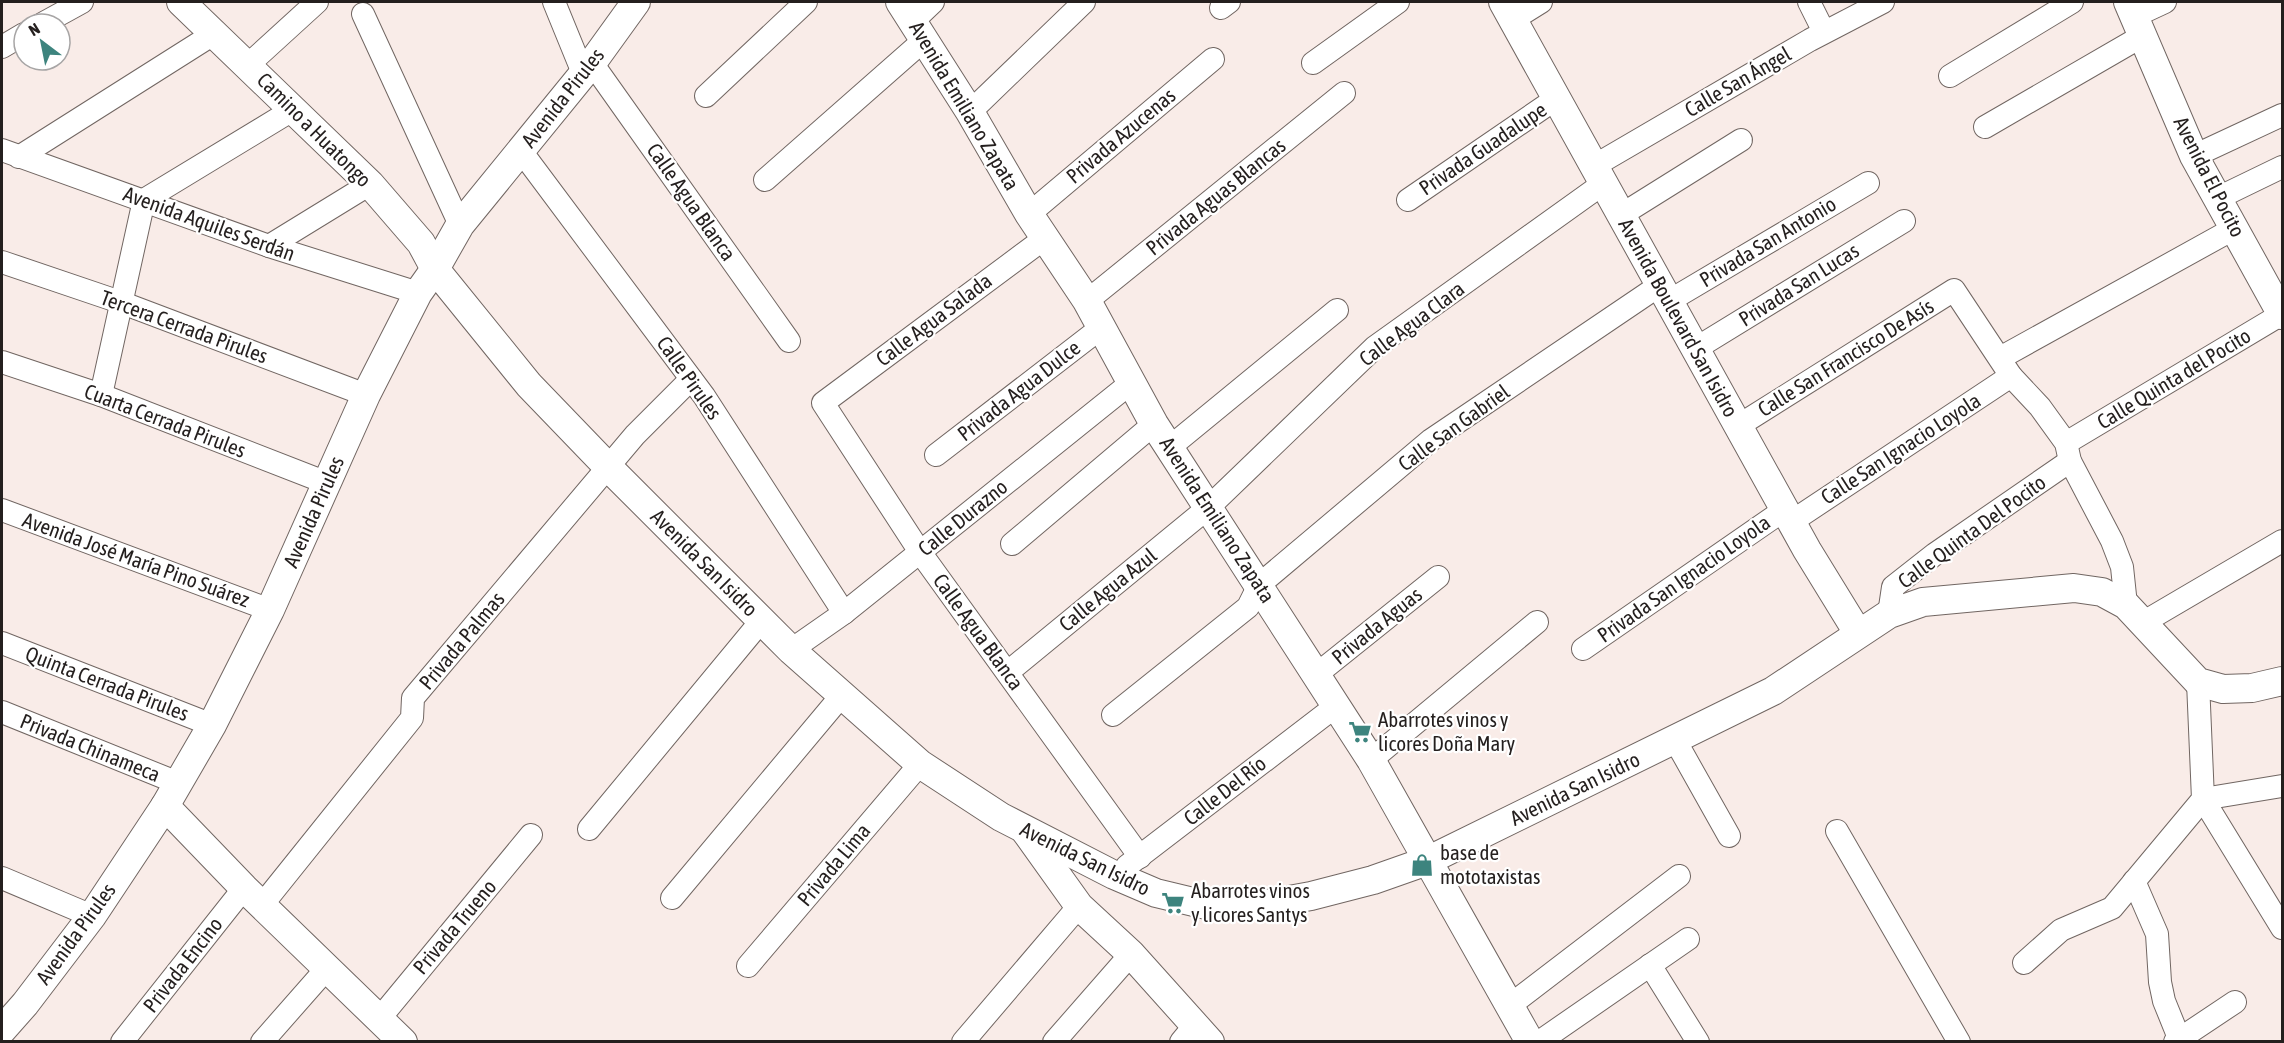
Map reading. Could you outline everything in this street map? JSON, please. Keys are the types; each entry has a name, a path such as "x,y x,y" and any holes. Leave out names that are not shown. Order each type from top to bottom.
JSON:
{"main road":[{"name":"Camino a Huatongo","path":"181,2 249,64 369,184 421,243 435,269"},
{"name":"Avenida Pirules","path":"2,1030 25,1004 92,916 171,795 212,725 270,610 366,395 418,293 435,269 460,225 588,68 636,2"},
{"name":"Avenida Boulevard San Isidro","path":"1508,11 1788,516 1858,633"},
{"name":"Avenida El Pocito","path":"2136,18 2193,156 2282,315"},
{"name":"Avenida Emiliano Zapata","path":"912,21 970,112 1029,214 1087,301 1162,435 1371,760 1530,1041"},
{"name":"Avenida San Isidro","path":"435,269 529,385 608,467 791,650 920,764 1026,831 1156,894 1210,906 1261,905 1342,888 1427,861 1773,691 1889,614 1923,602 2074,588 2102,592 2135,613 2198,682"},
{"path":"2198,682 2223,689 2252,688 2283,681"},
{"path":"171,795 253,897 328,967 400,1040"},
{"path":"1026,831 1079,906 1131,954 1195,1036"}],"street":[{"path":"64,12 82,2"},
{"path":"249,64 317,2"},
{"name":"Calle Agua Blanca","path":"554,2 588,68 789,341"},
{"path":"706,96 806,2"},
{"path":"765,180 912,21 933,2"},
{"path":"970,112 1084,2"},
{"path":"1313,63 1398,2"},
{"path":"1508,11 1541,2"},
{"path":"1809,2 1824,32"},
{"name":"Calle San Ángel","path":"1599,175 1824,32 1883,2"},
{"path":"1950,76 2072,2"},
{"path":"1985,127 2136,18 2165,2"},
{"path":"363,14 460,225"},
{"path":"10,153 215,33"},
{"name":"Privada Azucenas","path":"1029,214 1213,59"},
{"name":"Privada Aguas Blancas","path":"1087,301 1344,93"},
{"name":"Privada Guadalupe","path":"1408,200 1557,98"},
{"path":"101,395 144,200 294,109"},
{"path":"2193,156 2283,115"},
{"path":"1621,215 1741,140"},
{"name":"Calle Pirules","path":"521,151 691,379 844,613"},
{"name":"Avenida Aquiles Serdán","path":"10,153 268,246 418,293"},
{"path":"2218,198 2283,167"},
{"name":"Calle Agua Clara","path":"1209,507 1375,347 1599,175"},
{"name":"Privada San Antonio","path":"1664,293 1868,183"},
{"path":"268,246 369,184"},
{"name":"Privada San Lucas","path":"1695,349 1904,221"},
{"name":"Calle San Ignacio Loyola","path":"1788,516 2006,367 2235,228"},
{"name":"Calle Agua Salada","path":"823,402 1045,238"},
{"name":"Tercera Cerrada Pirules","path":"2,262 120,302 366,395"},
{"name":"Calle San Francisco De Asís","path":"1738,426 1954,290 2006,367"},
{"name":"Calle San Gabriel","path":"1258,585 1431,440 1664,293"},
{"path":"1012,544 1337,310"},
{"name":"Calle Quinta del Pocito","path":"2068,452 2282,315"},
{"name":"Privada Agua Dulce","path":"936,455 1102,327"},
{"name":"Cuarta Cerrada Pirules","path":"2,362 101,395 327,483"},
{"path":"2006,367 2040,407 2068,452 2112,541 2135,613 2283,541"},
{"name":"Privada Palmas","path":"253,897 412,718 413,698 608,467 651,417 691,379"},
{"name":"Calle Durazno","path":"791,650 844,613 1132,382"},
{"name":"Calle Agua Blanca","path":"823,402 920,552 1140,857"},
{"name":"Calle Quinta Del Pocito","path":"1889,614 1893,587 2068,452"},
{"name":"Calle Agua Azul","path":"1008,672 1209,507"},
{"name":"Avenida José María Pino Suárez","path":"2,510 270,610"},
{"name":"Privada San Ignacio Loyola","path":"1583,649 1788,516"},
{"name":"Privada Aguas","path":"1317,675 1438,578"},
{"path":"1113,715 1248,607 1258,585"},
{"path":"590,830 762,620"},
{"path":"1371,760 1537,622"},
{"name":"Quinta Cerrada Pirules","path":"2,643 212,725"},
{"path":"2198,682 2203,799 2283,928"},
{"path":"672,898 842,695"},
{"name":"Calle Del Río","path":"1114,875 1336,706"},
{"name":"Privada Chinameca","path":"2,712 171,795"},
{"path":"1675,740 1729,836"},
{"name":"Privada Lima","path":"748,966 920,764"},
{"path":"2024,963 2061,930 2112,908 2203,799 2283,786"},
{"path":"1838,831 1959,1041"},
{"name":"Privada Trueno","path":"380,1018 531,835"},
{"path":"1509,1006 1679,876"},
{"path":"2,878 92,916"},
{"path":"2134,881 2157,934 2160,982 2177,1040 2235,1002"},
{"name":"Privada Encino","path":"122,1041 253,897"},
{"path":"963,1041 1079,906"},
{"path":"1539,1041 1688,939"},
{"path":"1054,1041 1131,954"},
{"path":"1650,965 1698,1041"},
{"path":"262,1041 328,967"}],"place":[{"name":"Abarrotes vinos y licores Doña Mary","path":"1360,732"},
{"name":"base de mototaxistas","path":"1422,865"},
{"name":"Abarrotes vinos y licores Santys","path":"1173,903"}]}
